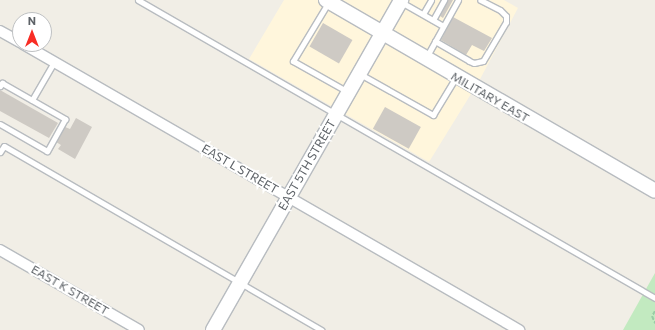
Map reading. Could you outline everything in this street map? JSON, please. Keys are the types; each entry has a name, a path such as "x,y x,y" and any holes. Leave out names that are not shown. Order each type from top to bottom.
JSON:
{"street":[{"name":"MILITARY EAST","path":"328,1 425,59 655,191"},
{"name":"EAST 5TH STREET","path":"213,330 401,1"},
{"path":"0,31 12,38"},
{"name":"EAST L STREET","path":"37,52 519,330"},
{"name":"EAST K STREET","path":"0,250 139,330"}],"lane":[{"path":"138,0 337,113 655,298"},
{"path":"423,14 431,0"},
{"path":"433,20 444,0"},
{"path":"425,59 458,0"},
{"path":"435,41 469,61 481,62 506,22 504,12 480,0"},
{"path":"328,1 293,61 349,92"},
{"path":"401,1 443,26"},
{"path":"32,100 54,62"},
{"path":"359,73 433,115 456,77"},
{"path":"0,86 2,83 65,119 47,151 0,124"},
{"path":"0,152 4,146 322,330"}],"path":[{"path":"655,311 652,316 655,323"}],"shaded area":[{"path":"284,0 504,0 518,8 479,81 429,162 249,59"}],"green space":[{"path":"655,273 655,330 623,330"}],"building":[{"path":"448,0 453,0 443,18 440,16"},
{"path":"453,17 492,38 484,51 472,45 466,55 441,40"},
{"path":"323,23 352,40 339,63 310,46"},
{"path":"0,90 58,123 49,138 0,111"},
{"path":"385,107 421,127 409,149 373,129"},
{"path":"76,118 92,127 75,159 58,149 61,145 56,142 65,127 70,129"}]}
